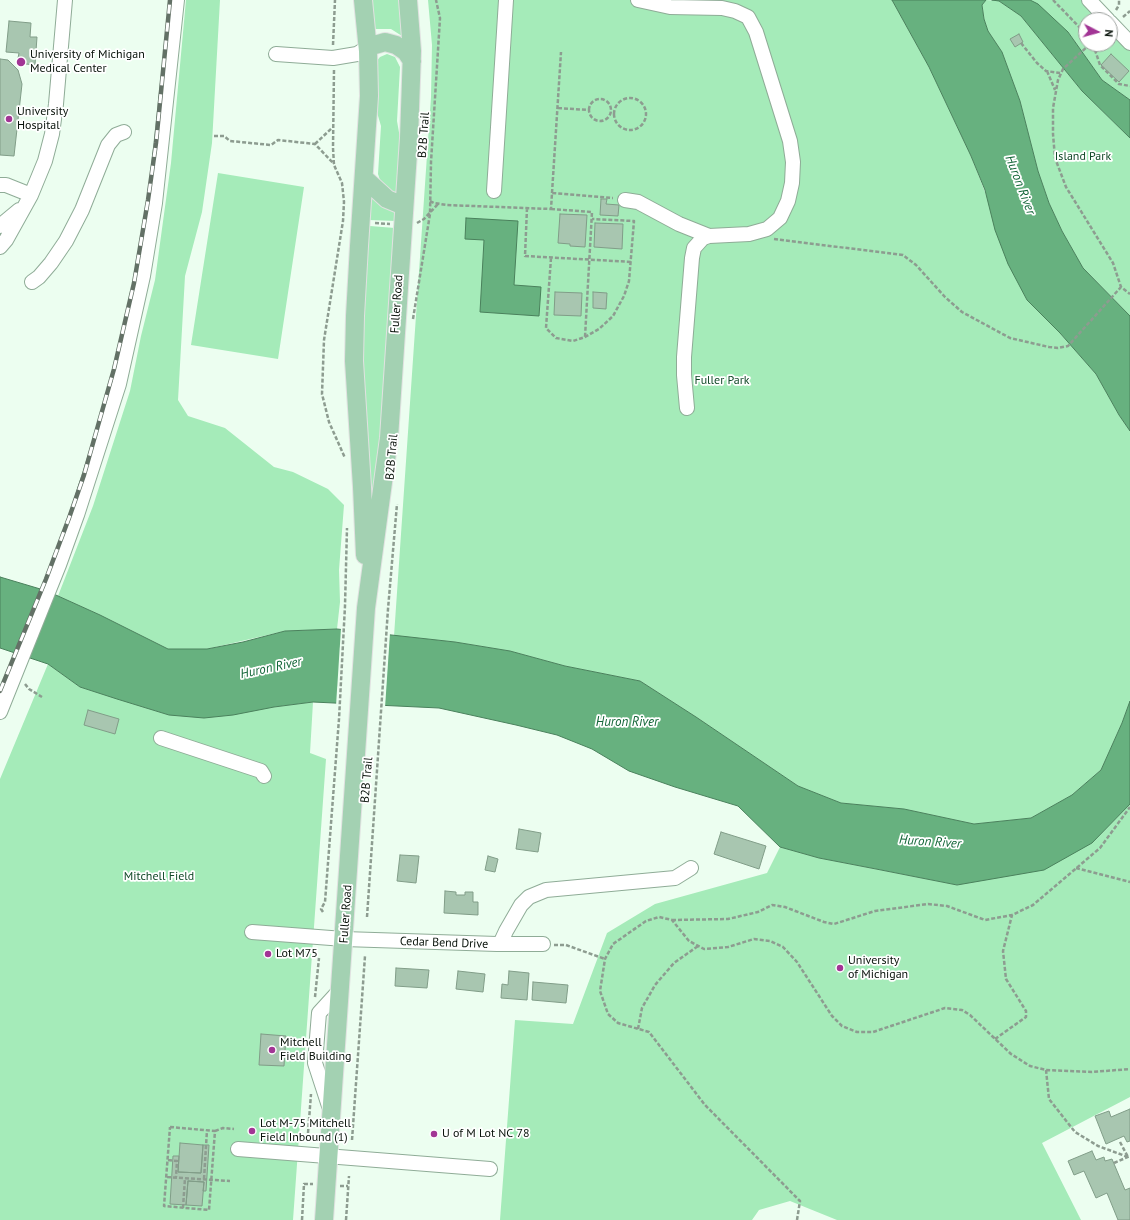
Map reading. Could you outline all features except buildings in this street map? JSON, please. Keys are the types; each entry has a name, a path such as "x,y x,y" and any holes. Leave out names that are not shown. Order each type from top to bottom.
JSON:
{"main road":[{"name":"Fuller Road","path":"363,0 368,47 369,96 359,246 354,361 362,487 366,608"},
{"name":"Fuller Road","path":"324,1220 360,720 366,608 389,438 409,138 412,62 408,0"},
{"path":"368,47 385,42 396,45 406,52 412,62"},
{"path":"364,178 387,198 404,205"}],"street":[{"path":"0,247 29,200 45,161 52,134 56,104 65,0"},
{"path":"0,712 78,515 119,384 143,276 155,203 177,0"},
{"path":"494,191 506,0"},
{"path":"638,0 670,7 722,8 735,11 748,18 756,32 788,133 793,162 792,183 788,201 780,218 767,229 749,234 709,236 703,238 694,248 684,357 687,408"},
{"path":"1089,0 1103,12"},
{"path":"1118,27 1130,43"},
{"path":"276,54 333,58 357,54 368,47"},
{"path":"32,282 51,264 66,240 82,210 108,144 116,135 124,132"},
{"path":"0,185 6,185 29,200"},
{"path":"0,226 29,200"},
{"path":"624,200 638,202 679,224 709,236"},
{"path":"161,738 261,771 264,776"},
{"path":"500,944 520,905 529,897 546,890 675,878 692,868"},
{"name":"Cedar Bend Drive","path":"252,932 344,939 543,944"},
{"path":"238,1148 490,1169"}],"path":[{"path":"334,165 332,128 335,0"},
{"name":"B2B Trail","path":"413,323 430,214 440,18 436,0"},
{"path":"1053,0 1078,26"},
{"path":"1118,17 1130,11"},
{"path":"1021,44 1046,71 1056,91"},
{"path":"551,209 561,52"},
{"path":"1081,52 1060,73 1056,91 1053,119 1055,158 1066,186 1113,262 1121,287 1130,294"},
{"path":"1096,52 1100,65 1119,84 1130,86"},
{"path":"1046,71 1060,73"},
{"path":"626,99 632,99 638,100 643,104 646,110 646,116 640,127 635,130 629,130 618,125 614,113 620,102 626,99"},
{"path":"602,100 609,104 610,112 605,119 597,120 591,116 589,110 594,101 602,100"},
{"path":"558,108 589,110"},
{"path":"610,112 614,113"},
{"path":"315,144 332,128"},
{"path":"214,136 224,136 230,141 271,145 278,140 315,144 334,165 342,183 344,202 343,221 324,340 322,394 329,422 346,460"},
{"path":"552,193 617,198 617,200 624,200"},
{"path":"430,200 439,204 592,212 585,337"},
{"path":"411,224 417,223 430,214 439,204"},
{"path":"527,208 525,256 632,262"},
{"path":"551,258 546,328 556,338 572,341 585,337 599,329 613,316 624,296 629,281 632,262 634,221 592,219"},
{"path":"773,239 903,255 916,265 945,297 962,312 1010,338 1054,348 1068,346 1121,287"},
{"name":"B2B Trail","path":"367,917 370,855 397,500"},
{"path":"323,912 321,909 325,902 339,719 348,522"},
{"path":"16,672 19,679 42,697"},
{"path":"797,1220 800,1201 705,1105 649,1032 618,1023 608,1014 600,991 605,959 613,944 646,921 658,917 672,920 728,919 758,912 772,905 786,907 824,922 834,924 875,911 928,904 947,906 985,920 1012,915 1033,905 1100,848 1130,808"},
{"path":"1076,868 1130,882"},
{"path":"995,1039 1026,1017 1026,1011 1006,979 1003,951 1012,915"},
{"path":"672,920 689,941 704,949 728,947 754,939 770,941 783,948 797,962 832,1016 842,1026 857,1032 873,1032 945,1008 962,1010 970,1015 1011,1054 1030,1066 1046,1070 1092,1072 1130,1069"},
{"path":"543,944 566,945 605,959"},
{"path":"638,1029 642,1008 655,985 674,963 698,946"},
{"path":"352,1140 364,956"},
{"path":"1046,1070 1049,1099 1075,1132 1098,1146 1129,1157"},
{"path":"216,1131 209,1210 164,1206 170,1127 216,1131 223,1128 234,1129"},
{"path":"204,1179 207,1130"},
{"path":"1120,1142 1129,1157"},
{"path":"1114,1163 1129,1157"},
{"path":"168,1160 178,1161 176,1177"},
{"path":"167,1176 230,1181"},
{"path":"346,1220 349,1176"},
{"path":"183,1208 185,1178"},
{"path":"302,1220 304,1184"}],"green space":[{"path":"186,0 220,0 212,143 202,212 185,276 178,400 188,416 225,428 274,467 293,472 328,489 344,505 339,570 340,602 337,629 285,631 207,649 168,649 58,596 93,506 130,391 141,336 155,280 171,163"},
{"path":"371,0 401,0 402,36 391,29 374,29"},
{"name":"Fuller Park","path":"428,0 892,0 929,67 971,156 1027,300 1060,333 1096,374 1119,415 1130,431 1130,701 1101,770 1072,795 1031,818 974,824 904,809 841,803 798,786 640,681 565,666 510,651 455,642 394,636 431,97 432,45"},
{"name":"Island Park","path":"986,0 999,1 1021,16 1082,91 1130,138 1130,316 1083,268 1062,231 1049,203 1038,171 1020,101 1002,52 988,31 984,19 982,5"},
{"path":"1030,0 1082,0 1095,12 1078,12 1078,46 1068,32"},
{"path":"1118,35 1130,49 1130,100 1102,80 1082,52 1118,52"},
{"path":"387,54 395,57 400,67 397,121 401,144 398,192 396,193 392,192 381,183 378,174 381,126 376,109 376,62 380,57"},
{"path":"218,173 304,187 278,359 191,345"},
{"path":"370,199 373,199 396,211 396,221 369,220"},
{"path":"368,227 395,228 372,557 361,359"},
{"name":"Mitchell Field","path":"48,664 80,687 169,715 274,707 313,702 310,753 326,759 293,1220 0,1220 0,779"},
{"path":"1130,804 1130,1097 1042,1143 1081,1220 837,1220 790,1201 759,1210 752,1220 500,1220 515,1020 573,1024 607,933 655,904 767,873 780,847 819,858 957,885 1092,843"}],"water":[{"name":"Huron River","path":"892,0 986,0 982,5 984,19 988,31 1002,52 1020,101 1038,171 1049,203 1062,231 1083,268 1130,316 1130,431 1119,415 1096,374 1060,333 1027,300 1008,264 995,230 985,190 971,156 929,67"},
{"path":"992,0 1030,0 1038,4 1068,32 1078,46 1078,52 1082,52 1102,80 1130,100 1130,138 1082,91 1021,16 999,1"},
{"path":"466,218 518,221 514,285 541,287 539,316 480,312 484,240 465,239"},
{"name":"Huron River","path":"0,577 47,591 100,615 168,649 207,649 243,642 285,631 337,629 455,642 510,651 565,666 640,681 798,786 841,803 904,809 974,824 1031,818 1072,795 1101,770 1130,701 1130,804 1092,843 1044,870 957,885 819,858 780,847 738,806 629,771 592,749 557,735 516,725 439,708 313,702 274,707 233,715 204,718 169,715 80,687 48,664 0,648"}],"pier":[{"path":"341,628 390,633 385,708 336,706"}],"railway":[{"path":"0,691 46,579 69,518 84,475 114,369 134,283 148,200 156,143 170,0"}],"place":[{"name":"University of Michigan Medical Center","path":"21,62"},
{"name":"University Hospital","path":"9,119"},
{"name":"Lot M75","path":"268,954"},
{"name":"University of Michigan","path":"840,968"},
{"name":"Mitchell Field Building","path":"272,1050"},
{"name":"Lot M-75 Mitchell Field Inbound (1)","path":"252,1131"},
{"name":"U of M Lot NC 78","path":"434,1134"}]}
